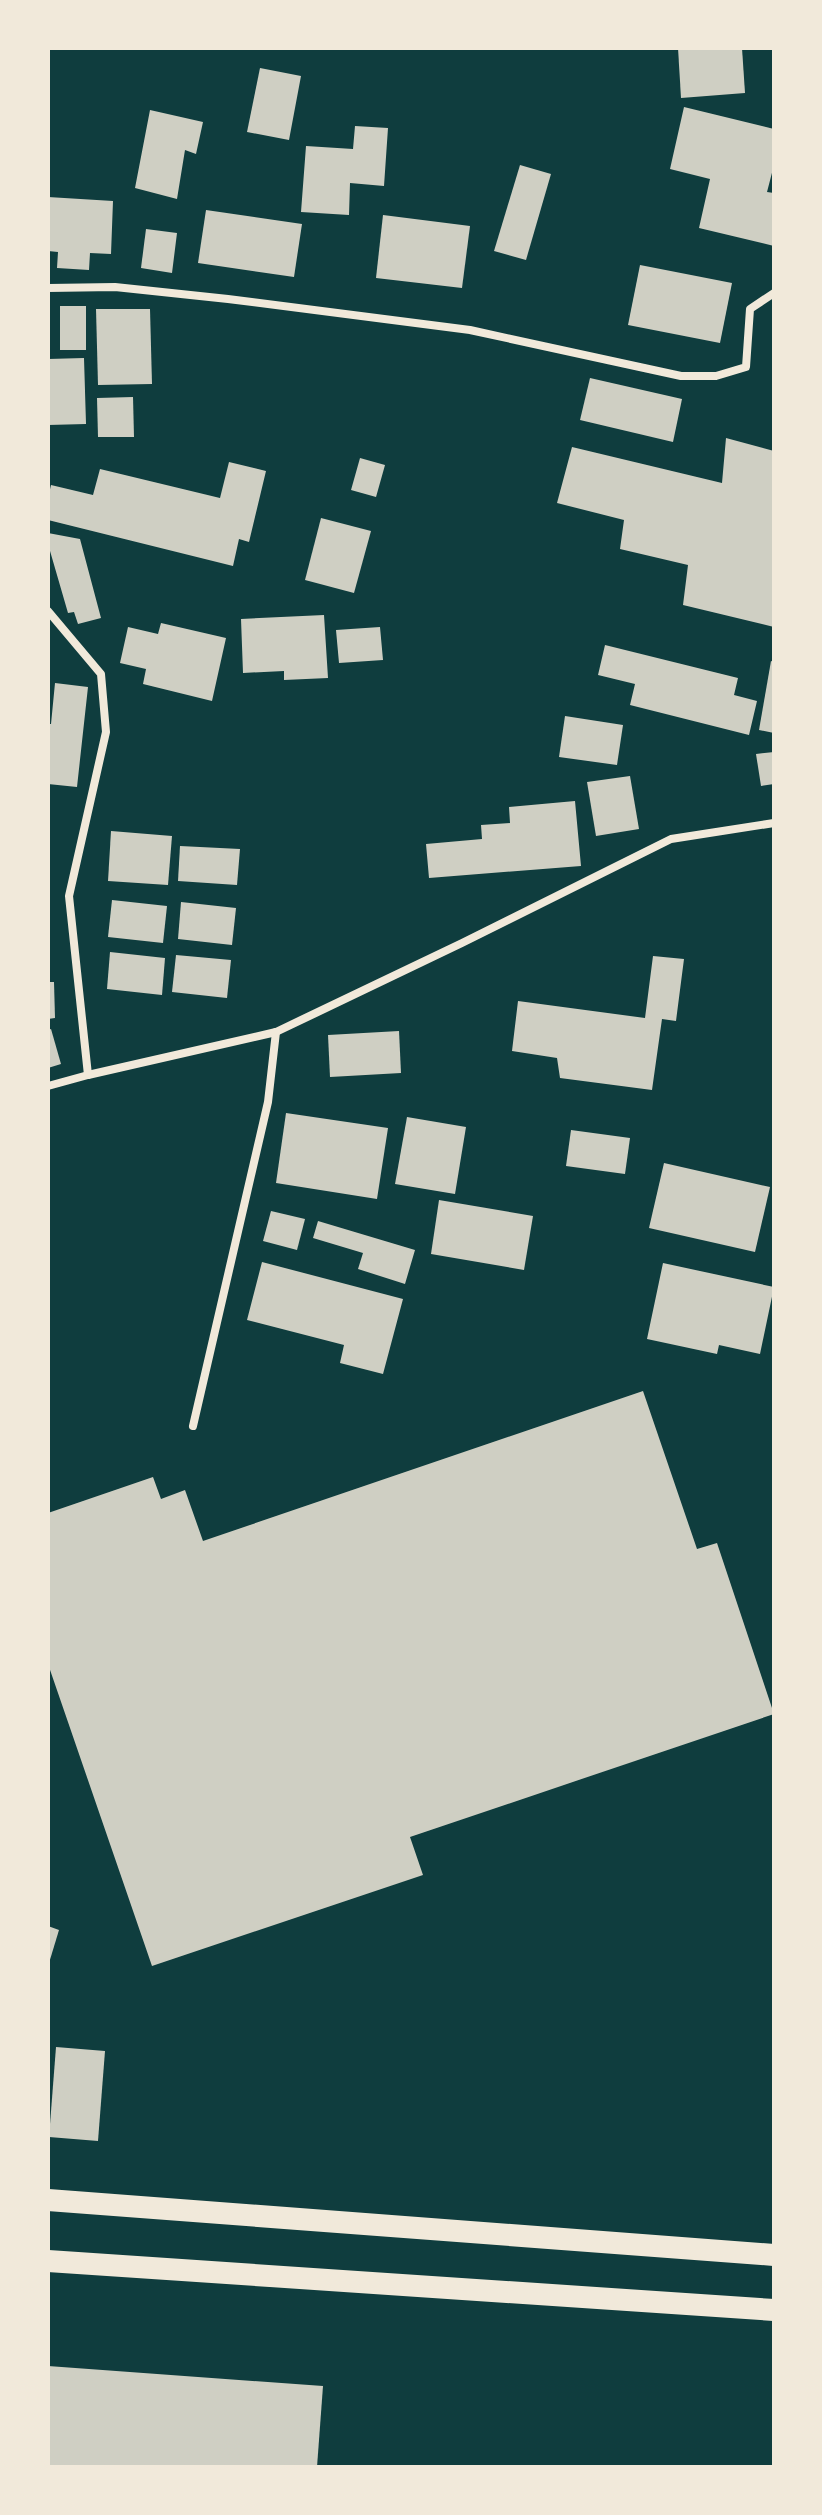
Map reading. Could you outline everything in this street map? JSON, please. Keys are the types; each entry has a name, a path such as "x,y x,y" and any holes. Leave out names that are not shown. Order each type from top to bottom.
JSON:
{"highway":[{"path":"48,2200 774,2255"},
{"path":"48,2261 774,2310"}],"street":[{"path":"48,288 115,287 470,330 681,376 716,376 746,367 750,309 774,293"},
{"path":"48,611 101,674 106,732 69,896 88,1075"},
{"path":"48,1086 276,1032 671,839 774,823"},
{"path":"193,1426 268,1102 276,1032"}],"building":[{"path":"678,48 742,48 745,93 681,98"},
{"path":"260,68 301,76 289,140 247,132"},
{"path":"684,107 774,129 774,165 767,192 774,193 774,246 699,228 710,179 670,169"},
{"path":"150,110 203,122 196,154 185,150 177,199 135,188"},
{"path":"355,126 388,128 384,186 350,183 349,215 301,212 306,146 353,149"},
{"path":"520,165 551,174 526,260 494,251"},
{"path":"48,197 113,201 111,254 90,253 89,270 57,268 58,252 48,251"},
{"path":"206,210 302,224 294,277 198,263"},
{"path":"383,215 470,226 462,288 376,278"},
{"path":"146,229 177,233 172,273 141,268"},
{"path":"640,265 732,283 720,343 628,325"},
{"path":"60,306 86,306 86,350 60,350"},
{"path":"96,309 150,309 152,384 98,385"},
{"path":"84,358 86,424 48,425 48,359"},
{"path":"590,378 682,399 673,442 580,420"},
{"path":"133,397 134,437 98,437 97,398"},
{"path":"726,438 774,451 774,627 683,605 688,565 620,549 624,520 557,503 572,447 722,483"},
{"path":"360,458 385,465 376,497 351,490"},
{"path":"229,462 266,471 249,542 239,539 233,566 48,520 51,485 93,495 100,469 220,498"},
{"path":"321,518 371,531 354,593 305,580"},
{"path":"48,533 80,539 101,618 78,624 74,612 68,613 48,544"},
{"path":"324,615 328,678 284,680 284,671 243,673 241,619"},
{"path":"161,623 226,638 212,701 143,684 146,669 120,663 128,627 158,634"},
{"path":"380,627 383,660 339,663 336,630"},
{"path":"605,645 738,678 734,695 757,701 749,735 630,705 635,684 598,675"},
{"path":"771,661 774,662 774,733 759,730"},
{"path":"55,683 88,687 77,787 48,784 48,724 51,724"},
{"path":"565,716 623,725 617,765 559,757"},
{"path":"774,752 774,784 761,786 756,754"},
{"path":"630,776 639,829 596,836 587,782"},
{"path":"575,801 581,866 429,878 426,844 482,839 481,825 510,823 509,807"},
{"path":"111,831 172,836 168,885 108,881"},
{"path":"180,846 240,849 237,885 178,881"},
{"path":"112,900 167,906 163,943 108,937"},
{"path":"181,902 236,908 232,945 178,939"},
{"path":"110,952 165,958 162,995 107,989"},
{"path":"176,955 231,960 227,998 172,992"},
{"path":"653,956 684,959 676,1021 662,1019 652,1090 560,1078 557,1058 512,1051 518,1001 645,1018"},
{"path":"48,982 54,982 55,1018 48,1019"},
{"path":"51,1029 61,1064 48,1068 48,1030"},
{"path":"399,1031 401,1073 330,1077 328,1035"},
{"path":"286,1113 388,1128 377,1199 276,1183"},
{"path":"407,1117 466,1127 455,1194 395,1184"},
{"path":"571,1130 630,1138 625,1174 566,1166"},
{"path":"664,1163 770,1187 755,1252 649,1228"},
{"path":"439,1200 533,1216 524,1270 431,1254"},
{"path":"271,1211 305,1219 297,1250 263,1241"},
{"path":"318,1221 415,1250 405,1284 358,1269 363,1253 313,1238"},
{"path":"262,1262 403,1299 383,1374 340,1363 344,1345 247,1320"},
{"path":"663,1263 774,1287 760,1354 719,1345 717,1354 647,1339"},
{"path":"643,1391 697,1549 717,1543 774,1714 410,1837 423,1875 152,1966 48,1664 48,1513 153,1477 161,1499 185,1490 203,1541"},
{"path":"48,1926 59,1930 49,1963 48,1963"},
{"path":"56,2047 105,2051 98,2141 49,2137"},
{"path":"48,2366 323,2386 317,2467 48,2467"}]}
